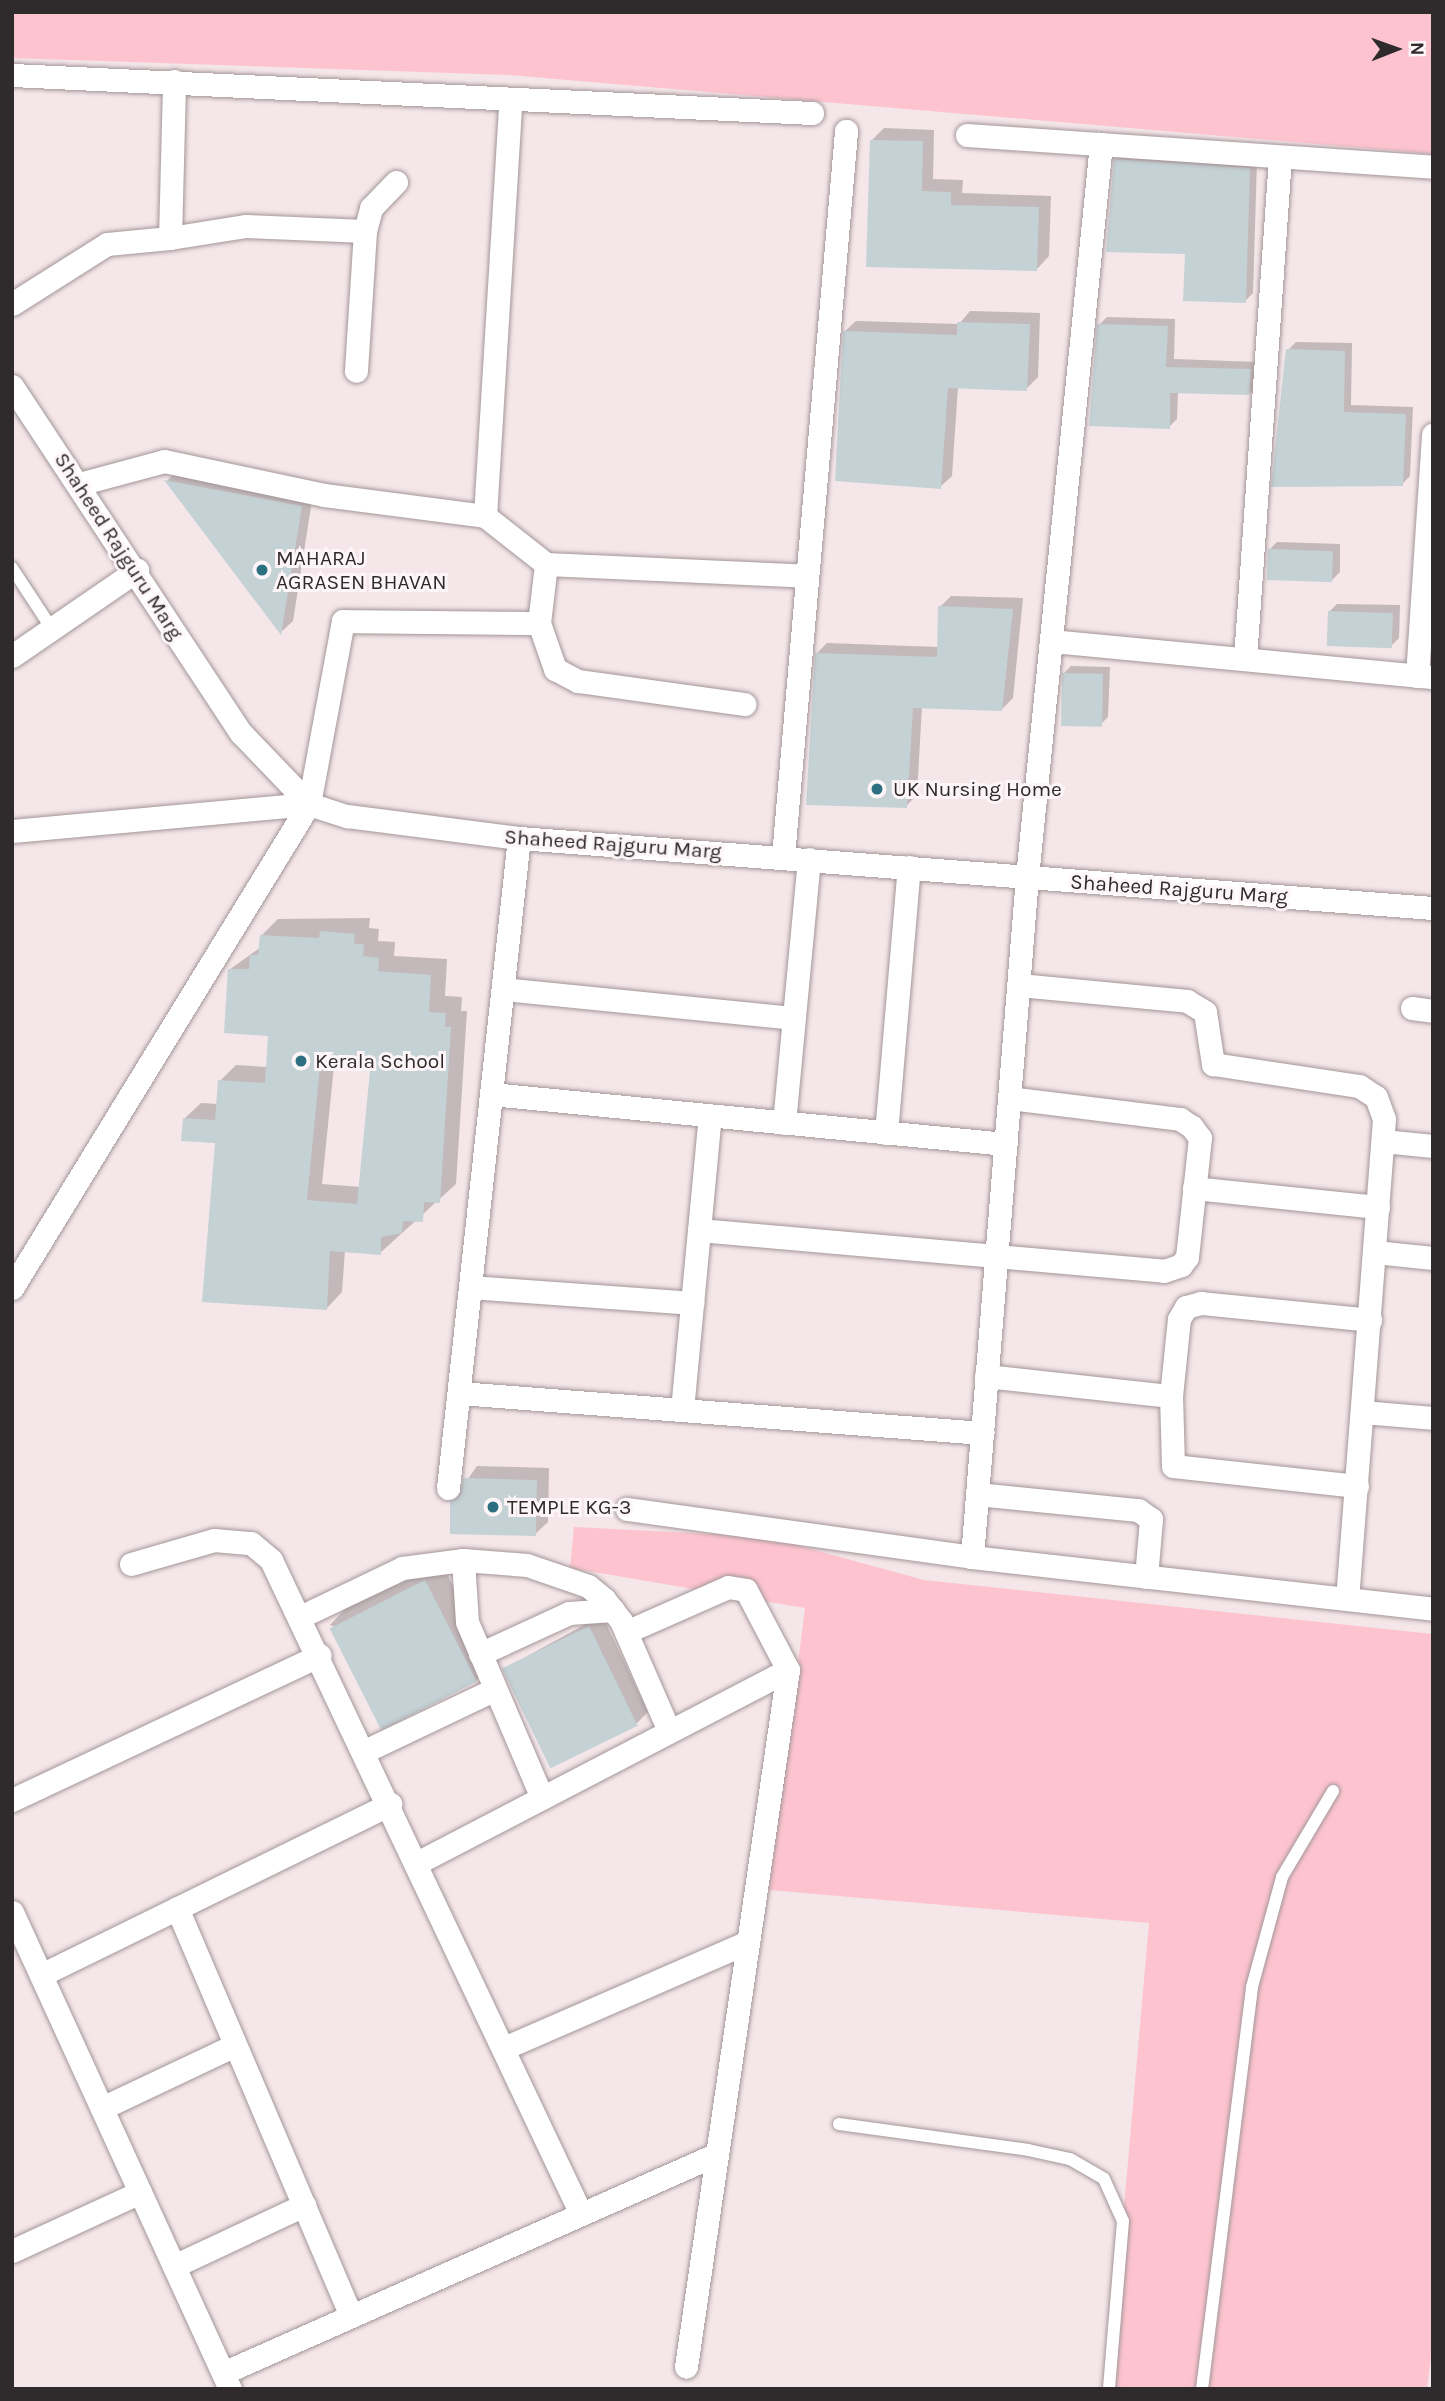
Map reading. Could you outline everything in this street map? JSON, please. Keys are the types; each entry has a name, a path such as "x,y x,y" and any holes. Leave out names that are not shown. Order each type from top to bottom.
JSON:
{"street":[{"path":"12,75 174,81 510,102 812,113"},
{"path":"170,238 174,81"},
{"path":"485,516 510,102"},
{"path":"783,856 846,131"},
{"path":"967,135 1433,167"},
{"path":"972,1557 1027,877 1101,145"},
{"path":"1245,659 1280,157"},
{"path":"356,371 365,231 371,208 396,182"},
{"path":"12,304 107,244 170,238 246,226 365,231"},
{"name":"Shaheed Rajguru Marg","path":"12,386 137,570 241,733 309,804 347,816 519,838 783,856 1433,908"},
{"path":"1051,640 1425,676 1433,435"},
{"path":"79,484 164,461 324,495 485,516 546,564 807,576"},
{"path":"546,564 539,623 555,669 578,681 744,704"},
{"path":"12,656 137,570"},
{"path":"12,1289 309,804 343,621 539,623"},
{"path":"12,831 309,804"},
{"path":"448,1488 519,838"},
{"path":"784,1123 809,859"},
{"path":"886,1133 909,867"},
{"path":"1019,985 1187,1001 1205,1012 1213,1064 1359,1086 1376,1097 1384,1119 1383,1141 1347,1599"},
{"path":"503,989 794,1018"},
{"path":"491,1094 1006,1144"},
{"path":"699,1230 1164,1270 1181,1265 1199,1138 1180,1119 1009,1098"},
{"path":"682,1410 710,1116"},
{"path":"1383,1141 1433,1146"},
{"path":"1194,1188 1378,1207"},
{"path":"1375,1252 1433,1258"},
{"path":"471,1287 692,1303"},
{"path":"1357,1486 1173,1466 1171,1396 1179,1319 1186,1307 1201,1303 1370,1320"},
{"path":"986,1376 1171,1396"},
{"path":"459,1393 982,1433"},
{"path":"1362,1412 1433,1418"},
{"path":"977,1494 1138,1510 1151,1519 1146,1577"},
{"path":"627,1509 972,1557 1433,1609"},
{"path":"131,1564 192,1543 251,1544 271,1560 302,1616 580,2212"},
{"path":"463,1560 467,1622 542,1798"},
{"path":"302,1616 402,1568 463,1560 556,1575 588,1586 613,1610 626,1632 669,1731"},
{"path":"626,1632 727,1587 746,1590 788,1670 686,2367"},
{"path":"480,1654 569,1613 613,1610"},
{"path":"12,1800 320,1656"},
{"path":"417,1863 788,1670"},
{"path":"365,1751 495,1689"},
{"path":"41,1975 390,1804"},
{"path":"177,1908 351,2315"},
{"path":"12,1912 19,1944 41,1975 227,2381 351,2315 717,2154"},
{"path":"503,2048 748,1942"},
{"path":"102,2108 235,2045"},
{"path":"12,2251 140,2192"},
{"path":"174,2266 304,2204"}],"lane":[{"path":"12,568 52,629"},
{"path":"1202,2389 1252,1987 1282,1877 1333,1791"},
{"path":"839,2124 1028,2150 1070,2159 1104,2179 1123,2221 1109,2389"}],"shaded area":[{"path":"12,12 1433,12 1433,154 509,75 12,58"},
{"path":"574,1527 767,1537 924,1580 1433,1634 1433,2339 1427,2389 1108,2389 1149,1923 769,1890 805,1608 570,1568"}],"building":[{"path":"870,140 923,141 922,191 951,192 951,205 1039,207 1037,271 866,267"},
{"path":"1114,159 1250,168 1246,303 1183,301 1185,254 1106,252"},
{"path":"957,322 1030,324 1027,391 948,388 941,489 835,481 843,331 957,335"},
{"path":"1097,324 1168,326 1166,367 1251,369 1249,395 1170,393 1170,429 1089,426"},
{"path":"1286,349 1345,351 1344,412 1406,414 1403,486 1271,487"},
{"name":"MAHARAJ AGRASEN BHAVAN","path":"164,480 302,506 281,635"},
{"path":"1268,549 1333,551 1332,582 1267,580"},
{"path":"938,606 1013,609 1002,711 913,708 907,808 806,805 815,653 937,657"},
{"path":"1328,611 1393,613 1392,648 1327,646"},
{"path":"1062,673 1103,674 1102,727 1061,726"},
{"path":"320,931 355,934 354,944 364,944 363,956 379,958 378,971 431,975 429,1012 446,1013 445,1027 451,1027 440,1203 424,1202 423,1222 403,1221 402,1233 381,1237 381,1255 330,1251 327,1310 202,1302 215,1143 181,1141 183,1118 215,1120 218,1080 265,1083 268,1036 224,1033 228,969 249,969 250,955 258,955 260,935 319,938","holes":["320,1067 370,1071 357,1204 307,1200"]},
{"name":"TEMPLE KG-3","path":"463,1478 537,1480 536,1536 450,1534 450,1501 460,1496"},
{"path":"425,1580 477,1682 381,1730 330,1629"},
{"path":"589,1626 638,1726 550,1768 502,1669"}],"place":[{"name":"MAHARAJ AGRASEN BHAVAN","path":"262,570"},
{"name":"UK Nursing Home","path":"877,789"},
{"name":"Kerala School","path":"301,1061"},
{"name":"TEMPLE KG-3","path":"493,1507"}]}
